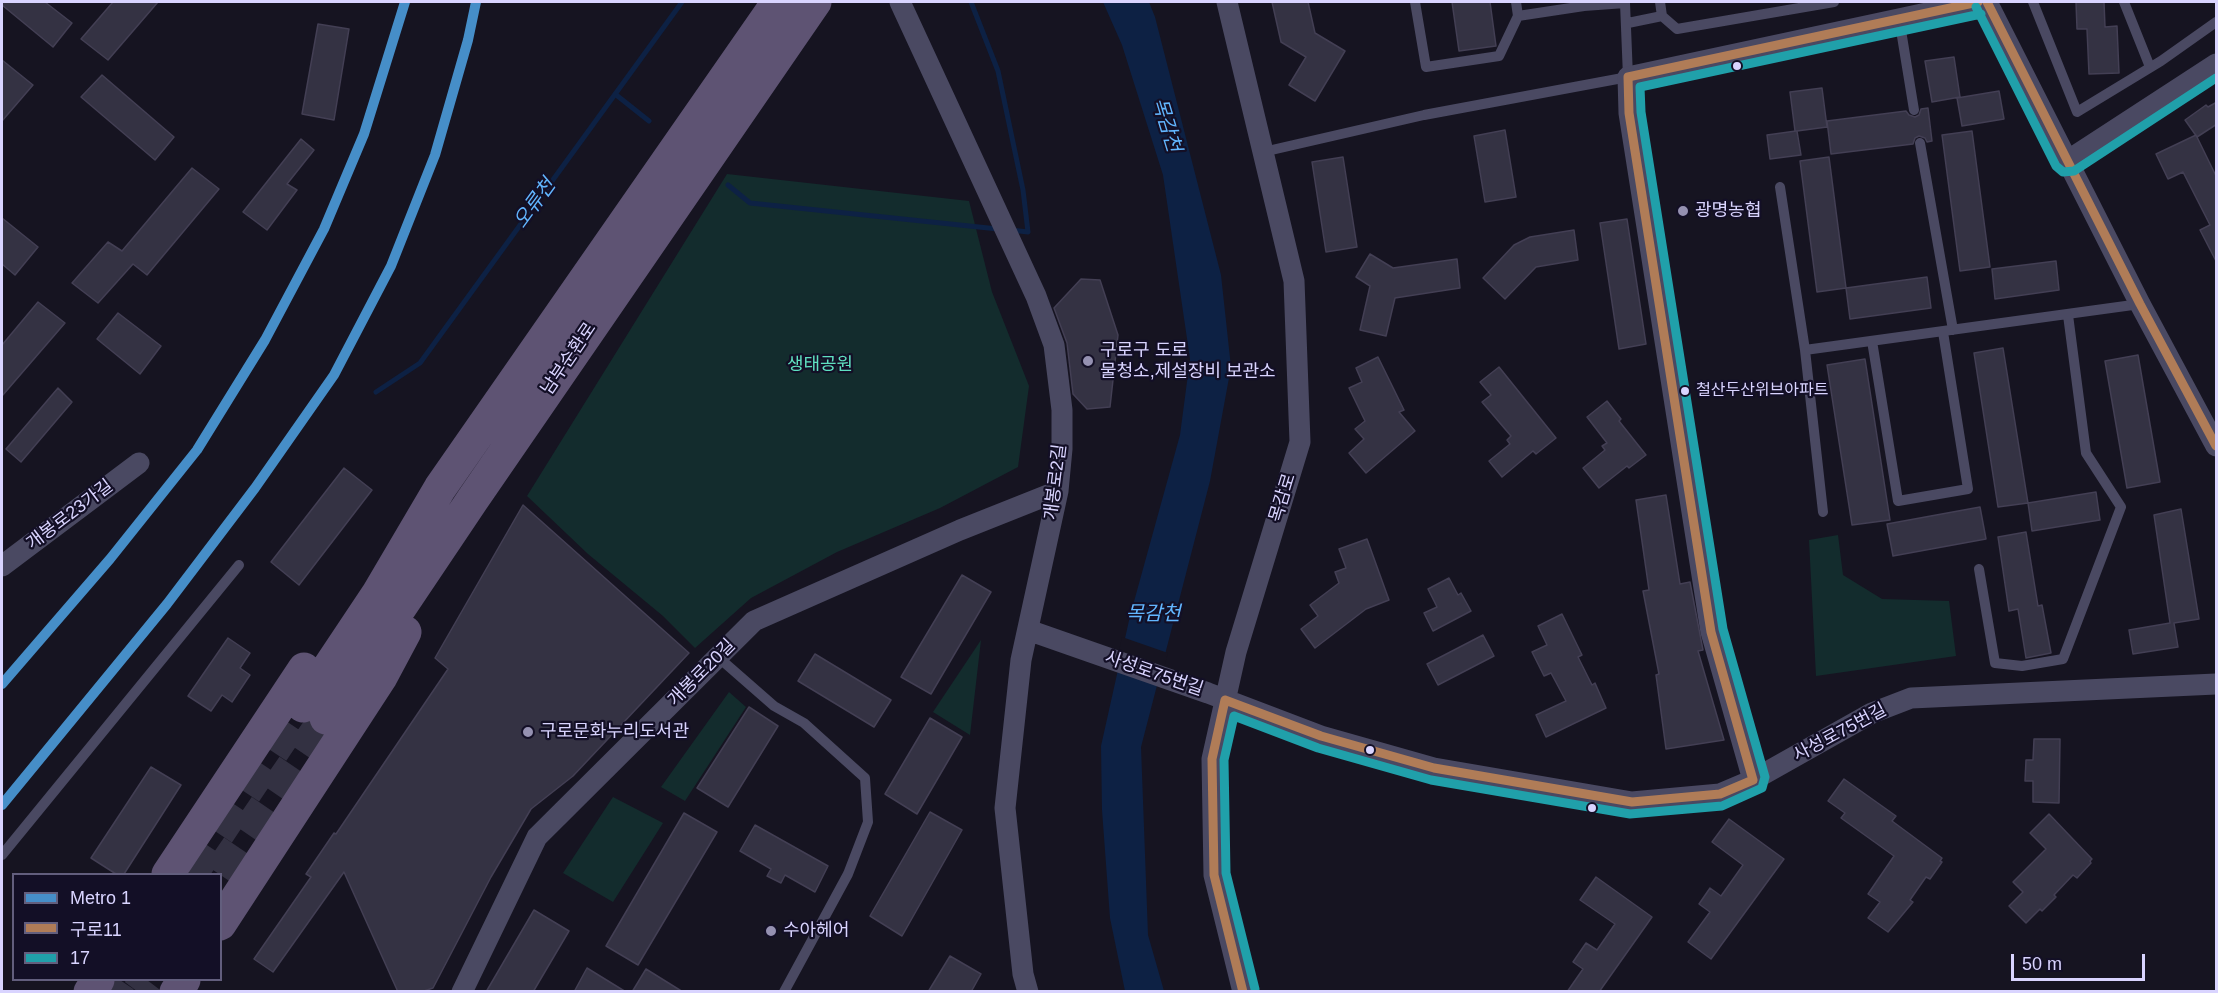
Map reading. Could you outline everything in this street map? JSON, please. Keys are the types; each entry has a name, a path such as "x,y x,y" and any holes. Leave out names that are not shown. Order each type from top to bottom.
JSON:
{"main road":[{"name":"남부순환로","path":"778,2 440,488 376,596 315,712 473,499 815,2"},
{"path":"169,873 357,590 440,488"},
{"path":"222,921 381,677 473,499"}],"street":[{"name":"개봉로2길","path":"900,2 1036,296 1054,345 1062,410 1062,449 1058,491 1022,660 1005,808 1023,974 1028,992"},
{"name":"목감로","path":"1227,2 1294,281 1300,442 1236,652 1217,696 1212,759 1215,875 1243,992"},
{"path":"1753,780 1711,632 1629,113 1628,77 1978,2"},
{"path":"1987,2 2140,304 2217,446"},
{"path":"2067,161 2217,64"},
{"name":"개봉로23가길","path":"2,566 138,463"},
{"name":"개봉로20길","path":"462,992 537,837 754,621 960,530 1058,491"},
{"name":"사성로75번길","path":"1028,630 1217,696 1321,736 1434,768 1632,802 1720,794 1753,780 1872,713 1911,698 2217,684"}],"lane":[{"path":"1415,2 1426,67 1499,56 1518,16 1516,2"},
{"path":"1660,2 1662,16 1677,29 1834,2"},
{"path":"2033,2 2077,112 2217,22"},
{"path":"2124,2 2150,67"},
{"path":"1263,152 1424,115 1628,77 1628,22 1625,3 1584,4 1518,16"},
{"path":"1628,22 1662,16"},
{"path":"1899,18 1914,110"},
{"path":"1872,341 1898,501 1968,489 1948,331 1920,143"},
{"path":"1780,186 1805,350 1823,512"},
{"path":"1805,350 2140,304"},
{"path":"1978,569 1995,663 2022,666 2062,659 2121,507 2086,453 2068,315"},
{"path":"2,855 239,565"},
{"path":"718,657 774,706 804,723 866,778 868,822 852,864 784,992"}],"green space":[{"name":"생태공원","path":"727,174 969,201 992,292 1029,386 1018,467 940,508 837,552 751,598 695,648 663,616 588,554 527,496"},
{"path":"1838,535 1843,575 1882,599 1949,601 1956,656 1816,676 1809,540"},
{"path":"981,640 970,735 933,712"},
{"path":"729,692 746,707 685,801 661,787"},
{"path":"613,797 663,823 613,902 563,873"}],"water":[{"name":"목감천","path":"1103,2 1149,2 1155,17 1221,275 1231,367 1210,481 1141,747 1148,935 1164,991 1125,991 1110,918 1102,810 1101,746 1130,616 1180,435 1190,359 1163,175 1122,45"}],"pier":[{"path":"1122,637 1168,653 1159,686 1115,671"}],"building":[{"path":"2,2 45,2 72,23 53,47 2,5"},
{"path":"113,2 158,2 108,60 81,39"},
{"path":"1272,2 1308,2 1315,33 1345,51 1315,101 1289,85 1306,57 1281,42"},
{"path":"1452,2 1490,2 1496,46 1459,51"},
{"path":"2076,2 2104,2 2105,27 2117,26 2119,73 2089,74 2087,29 2077,29"},
{"path":"318,24 349,29 334,120 302,114"},
{"path":"1954,57 1960,97 1932,102 1925,61"},
{"path":"2,60 33,85 2,121"},
{"path":"102,75 174,137 155,160 81,97"},
{"path":"1822,88 1827,127 1797,131 1801,155 1770,159 1767,135 1796,131 1790,92"},
{"path":"1999,91 2004,119 1962,126 1957,98"},
{"path":"2217,102 2217,124 2197,137 2185,120 2206,105 2208,107"},
{"path":"1928,108 1932,141 1927,142 1925,138 1919,136 1915,138 1913,144 1831,154 1827,121 1906,111 1915,117 1919,115 1921,109"},
{"path":"1505,130 1516,197 1485,202 1474,136"},
{"path":"1972,131 1990,267 1960,271 1942,135"},
{"path":"2196,135 2217,178 2217,263 2200,230 2210,225 2183,172 2168,179 2156,154"},
{"path":"301,139 314,150 287,184 297,190 267,230 243,212"},
{"path":"1343,157 1357,247 1326,252 1312,162"},
{"path":"1829,157 1846,288 1817,292 1800,161"},
{"path":"192,168 219,189 147,275 133,264 98,303 72,283 108,242 122,251"},
{"path":"2,218 38,247 15,275 2,264"},
{"path":"1627,219 1646,344 1619,349 1600,223"},
{"path":"1574,230 1578,260 1536,267 1505,299 1483,278 1514,245 1530,237"},
{"path":"1370,254 1393,268 1457,259 1460,288 1395,298 1386,336 1360,330 1370,286 1356,277"},
{"path":"2056,261 2059,290 1995,299 1992,269"},
{"path":"1927,277 1931,308 1850,319 1846,288"},
{"name":"구로구 도로 물청소,제설장비 보관소","path":"1081,279 1100,280 1118,335 1110,407 1087,409 1073,394 1067,343 1054,308"},
{"path":"38,302 65,323 2,396 2,345"},
{"path":"118,313 161,346 140,374 97,339"},
{"path":"2003,348 2028,503 1998,507 1974,353"},
{"path":"2138,355 2160,482 2127,488 2105,361"},
{"path":"1378,357 1404,410 1399,412 1415,431 1366,473 1349,453 1364,439 1355,429 1365,421 1349,388 1362,382 1356,368"},
{"path":"1865,359 1890,520 1852,525 1827,365"},
{"path":"1499,367 1556,438 1536,454 1533,451 1502,477 1489,461 1510,444 1507,440 1511,436 1482,402 1491,395 1480,382"},
{"path":"58,388 72,402 21,462 6,449"},
{"path":"1607,401 1621,419 1619,421 1646,455 1629,468 1627,466 1599,488 1583,468 1605,450 1602,446 1607,443 1587,417"},
{"path":"344,468 372,490 299,585 271,562"},
{"path":"2096,492 2100,520 2032,531 2028,503"},
{"path":"1666,495 1680,584 1690,582 1703,650 1698,651 1724,740 1666,749 1656,675 1659,674 1643,591 1649,590 1636,500"},
{"name":"구로문화누리도서관","path":"523,505 689,653 573,776 531,809 491,877 433,988 421,992 398,992 344,872 273,972 254,959 311,877 306,874 334,833 336,834 448,669 435,658"},
{"path":"1980,507 1986,539 1893,556 1887,524"},
{"path":"2181,509 2199,619 2174,623 2178,647 2133,654 2129,630 2170,623 2154,515"},
{"path":"2026,532 2038,606 2042,605 2051,653 2026,658 2018,609 2009,611 1998,537"},
{"path":"1367,539 1389,600 1366,609 1315,648 1301,629 1318,616 1310,605 1339,583 1335,572 1346,568 1339,549"},
{"path":"962,575 991,592 931,694 901,677"},
{"path":"1449,578 1458,595 1461,593 1471,611 1433,631 1424,613 1437,607 1428,589"},
{"path":"1562,614 1582,655 1578,657 1592,685 1595,683 1606,708 1546,737 1536,715 1566,701 1551,673 1544,676 1532,652 1547,645 1538,626"},
{"path":"1483,635 1494,656 1438,685 1427,664"},
{"path":"228,638 250,653 240,668 250,675 232,702 222,695 211,711 188,696"},
{"path":"815,654 891,700 874,727 798,681"},
{"path":"749,707 778,726 728,807 697,788"},
{"path":"930,718 962,737 917,814 885,794"},
{"path":"2034,739 2060,739 2059,803 2033,802 2033,781 2025,781 2026,760 2033,760"},
{"path":"151,767 181,785 125,873 114,873 91,858"},
{"path":"1844,779 1896,816 1892,821 1942,858 1940,861 1942,862 1930,879 1926,877 1910,900 1913,902 1888,932 1868,918 1880,902 1868,894 1894,856 1841,818 1845,813 1828,801"},
{"path":"930,812 962,830 902,936 870,916"},
{"path":"684,813 717,832 638,965 606,946"},
{"path":"2049,814 2092,859 2077,878 2073,875 2054,895 2056,897 2026,923 2009,906 2023,892 2013,882 2046,849 2030,833"},
{"path":"1729,819 1784,859 1711,959 1688,942 1710,912 1699,904 1710,888 1721,896 1743,865 1712,842"},
{"path":"755,825 828,866 815,892 785,875 781,883 767,876 771,869 740,851"},
{"path":"1596,877 1652,917 1599,992 1567,992 1583,969 1573,962 1586,943 1597,950 1615,924 1580,900"},
{"path":"534,910 569,931 533,992 486,992"},
{"path":"950,956 981,974 971,992 928,992"},
{"path":"587,968 626,992 574,992"},
{"path":"646,969 683,992 632,992"}],"waterway":[{"name":"오류천","path":"376,392 420,363 682,2"},
{"path":"971,2 998,71 1023,190 1028,232 1011,230"},
{"path":"615,94 649,121"},
{"path":"728,185 750,203 998,229"}],"tunnel":[{"path":"192,873 303,706"},
{"path":"220,873 326,718"},
{"path":"112,992 119,981"},
{"path":"138,992 146,981"}],"metro line":[{"name":"1","path":"2,684 110,559 197,450 265,340 324,229 364,134 405,2"},
{"name":"1","path":"2,805 167,604 255,488 334,375 391,266 435,155 468,40 476,2"}],"transit line":[{"name":"구로11","path":"1243,992 1214,875 1212,759 1225,700 1321,736 1434,768 1632,802 1720,794 1753,780 1711,632 1629,113 1628,77 1978,2"},
{"name":"구로11","path":"1987,2 2140,304 2216,446"},
{"name":"17","path":"1976,7 2056,166 2063,172 2074,171 2216,78"},
{"name":"17","path":"1255,989 1226,873 1224,760 1234,716 1318,748 1431,780 1630,814 1722,806 1762,788 1765,777 1723,629 1641,112 1640,87 1981,14"}],"place":[{"name":"광명농협","path":"1683,211"},
{"name":"구로구 도로 물청소,제설장비 보관소","path":"1088,361"},
{"name":"철산두산위브아파트","path":"1685,391"},
{"name":"구로문화누리도서관","path":"528,732"},
{"name":"수아헤어","path":"771,931"}]}
